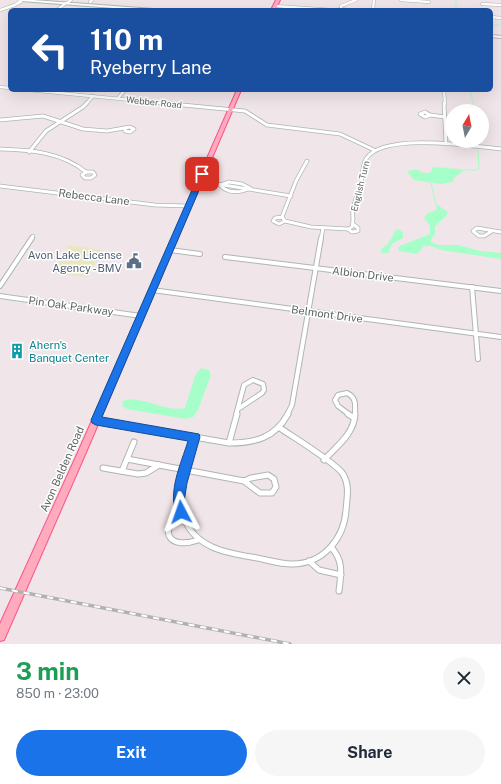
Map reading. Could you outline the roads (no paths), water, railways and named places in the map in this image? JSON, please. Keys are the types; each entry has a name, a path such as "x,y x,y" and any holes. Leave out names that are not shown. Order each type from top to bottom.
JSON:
{"main road":[{"path":"274,8 278,0"},
{"name":"Avon Belden Road","path":"0,636 96,420 238,92"}],"street":[{"path":"0,10 21,0 129,8"},
{"path":"66,3 71,0"},
{"path":"341,8 342,4 356,0"},
{"path":"401,0 429,2"},
{"path":"482,4 501,5"},
{"name":"Webber Road","path":"51,92 230,110 251,114 267,125 275,127 340,134 374,150"},
{"path":"118,98 122,92"},
{"path":"430,115 445,117 444,92"},
{"path":"29,152 46,130 83,108 93,96"},
{"path":"0,120 39,116 51,117 86,129 107,131 124,129"},
{"name":"English Turn","path":"348,229 352,227 353,224 353,206 363,174 364,162 374,150 385,146 404,143 445,144"},
{"name":"English Turn","path":"489,148 501,149"},
{"path":"0,149 51,154 66,158 86,172"},
{"path":"306,161 298,174 292,196 283,219 323,228 348,229 352,232 358,231 358,228 353,224"},
{"path":"199,183 250,188 292,196"},
{"name":"Rebecca Lane","path":"0,186 156,205 188,206"},
{"path":"96,420 229,443 244,444 258,441 280,428 286,421 292,405 323,228"},
{"path":"492,231 481,237 476,236 473,231 479,228 501,232"},
{"path":"0,286 33,236"},
{"path":"170,250 200,254"},
{"name":"Albion Drive","path":"225,257 501,291"},
{"path":"472,287 478,359"},
{"name":"Belmont Drive","path":"152,290 501,337"},
{"name":"Pin Oak Parkway","path":"0,296 141,316"},
{"path":"229,443 244,385 246,382 253,380 263,384 264,390 262,393 238,409"},
{"path":"324,460 348,434 354,424 356,402 353,396 347,393 338,395 335,400 338,406 354,418"},
{"path":"195,437 185,470 178,502 189,530 198,540 225,553 292,564 309,561 332,547 343,529 348,486 346,478 340,470 280,428"},
{"path":"122,471 134,442"},
{"path":"127,459 244,481 251,478 268,476 274,480 276,487 272,493 264,494 250,487 244,481"},
{"path":"103,468 138,474 146,473 159,465"},
{"path":"181,512 173,518 169,525 167,533 168,538 171,542 182,544 187,544 198,540"},
{"path":"332,547 341,560 339,591"},
{"path":"309,561 312,566 318,570 341,575"}],"waterway":[{"path":"456,0 456,8"},
{"path":"493,25 501,25"},
{"path":"470,92 473,104"},
{"path":"462,170 476,170 479,168 478,150"},
{"path":"431,183 436,204"}],"railway":[{"path":"0,588 290,644"}],"place":[{"name":"Avon Lake License Agency - BMV","path":"134,261"},
{"name":"Ahern's Banquet Center","path":"17,351"}]}
